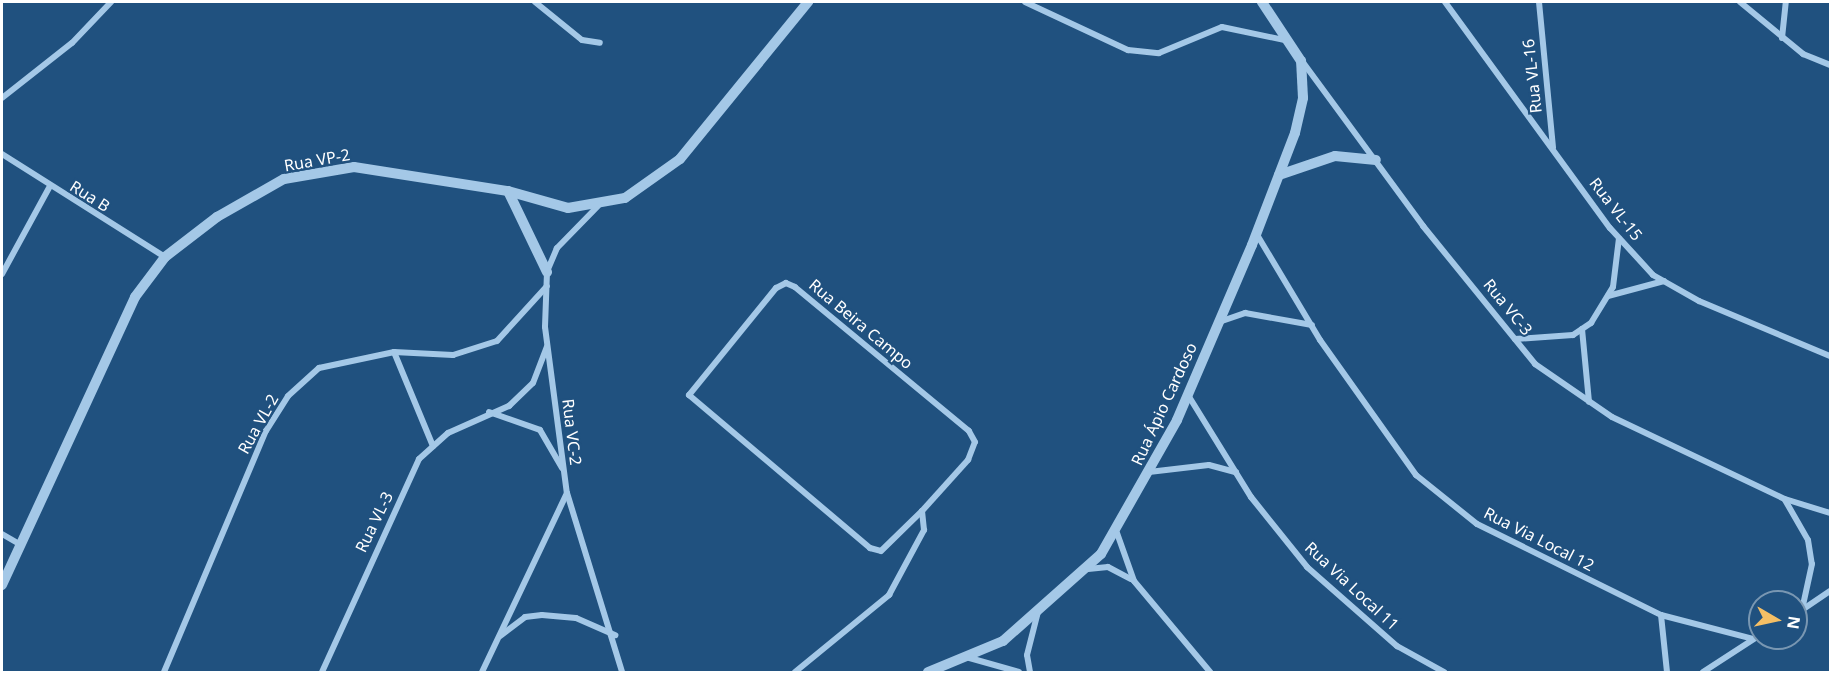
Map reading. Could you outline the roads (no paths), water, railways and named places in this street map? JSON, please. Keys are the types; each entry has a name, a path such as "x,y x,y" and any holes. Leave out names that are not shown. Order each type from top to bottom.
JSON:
{"street":[{"path":"2,98 72,43 111,2"},
{"path":"535,2 582,40 600,43"},
{"name":"Rua VP-2","path":"2,585 135,297 165,257 218,217 284,179 354,167 508,191 543,204 598,206 625,198 680,159 808,2"},
{"path":"1025,2 1128,50 1159,52 1222,27 1284,40"},
{"name":"Rua VC-3","path":"1262,2 1284,40 1535,364 1589,402 1785,499 1830,513"},
{"name":"Rua VL-15","path":"1445,2 1619,238 1664,280 1830,356"},
{"name":"Rua VL-16","path":"1539,2 1553,148"},
{"path":"1740,2 1782,38 1830,65"},
{"path":"1782,38 1786,2"},
{"name":"Rua Ápio Cardoso","path":"928,672 960,656 1003,641 1117,533 1188,394 1279,175 1303,98 1301,61"},
{"name":"Rua B","path":"2,154 165,257"},
{"path":"1279,175 1335,156 1376,160"},
{"path":"2,274 50,186"},
{"path":"508,191 547,272"},
{"name":"Rua VC-2","path":"598,206 572,226 547,272 548,344 567,493 615,635 622,672"},
{"name":"Rua Via Local 12","path":"1256,233 1312,325 1416,475 1477,524 1661,615 1748,638"},
{"path":"1515,339 1573,335 1582,329 1608,296 1619,238"},
{"path":"1608,296 1664,280"},
{"name":"Rua Beira Campo","path":"786,283 795,287 969,431 975,442 968,460 922,511 881,551 870,549 689,395 776,288 786,283"},
{"name":"Rua VL-2","path":"164,672 266,431 288,396 319,368 394,352 453,355 497,341 547,286"},
{"path":"1218,322 1245,313 1312,325"},
{"path":"1582,329 1589,402"},
{"name":"Rua VL-3","path":"322,672 419,459 433,446 487,412 510,406 533,383 548,344"},
{"path":"394,352 433,446"},
{"name":"Rua Via Local 11","path":"1188,394 1236,472 1307,567 1396,646 1444,672"},
{"path":"487,412 540,430 563,472"},
{"path":"1149,472 1209,465 1236,472"},
{"path":"482,672 567,493"},
{"path":"1785,499 1808,540 1810,587 1808,592"},
{"path":"795,672 890,595 924,531 922,511"},
{"path":"1117,533 1134,581 1210,672"},
{"path":"2,534 21,546"},
{"path":"1078,571 1108,567 1134,581"},
{"path":"1808,606 1830,591"},
{"path":"1030,672 1027,655 1039,608"},
{"path":"499,636 525,617 542,615 576,618 615,635"},
{"path":"1661,615 1667,672"},
{"path":"1703,672 1748,642"},
{"path":"960,656 1019,672"}]}
